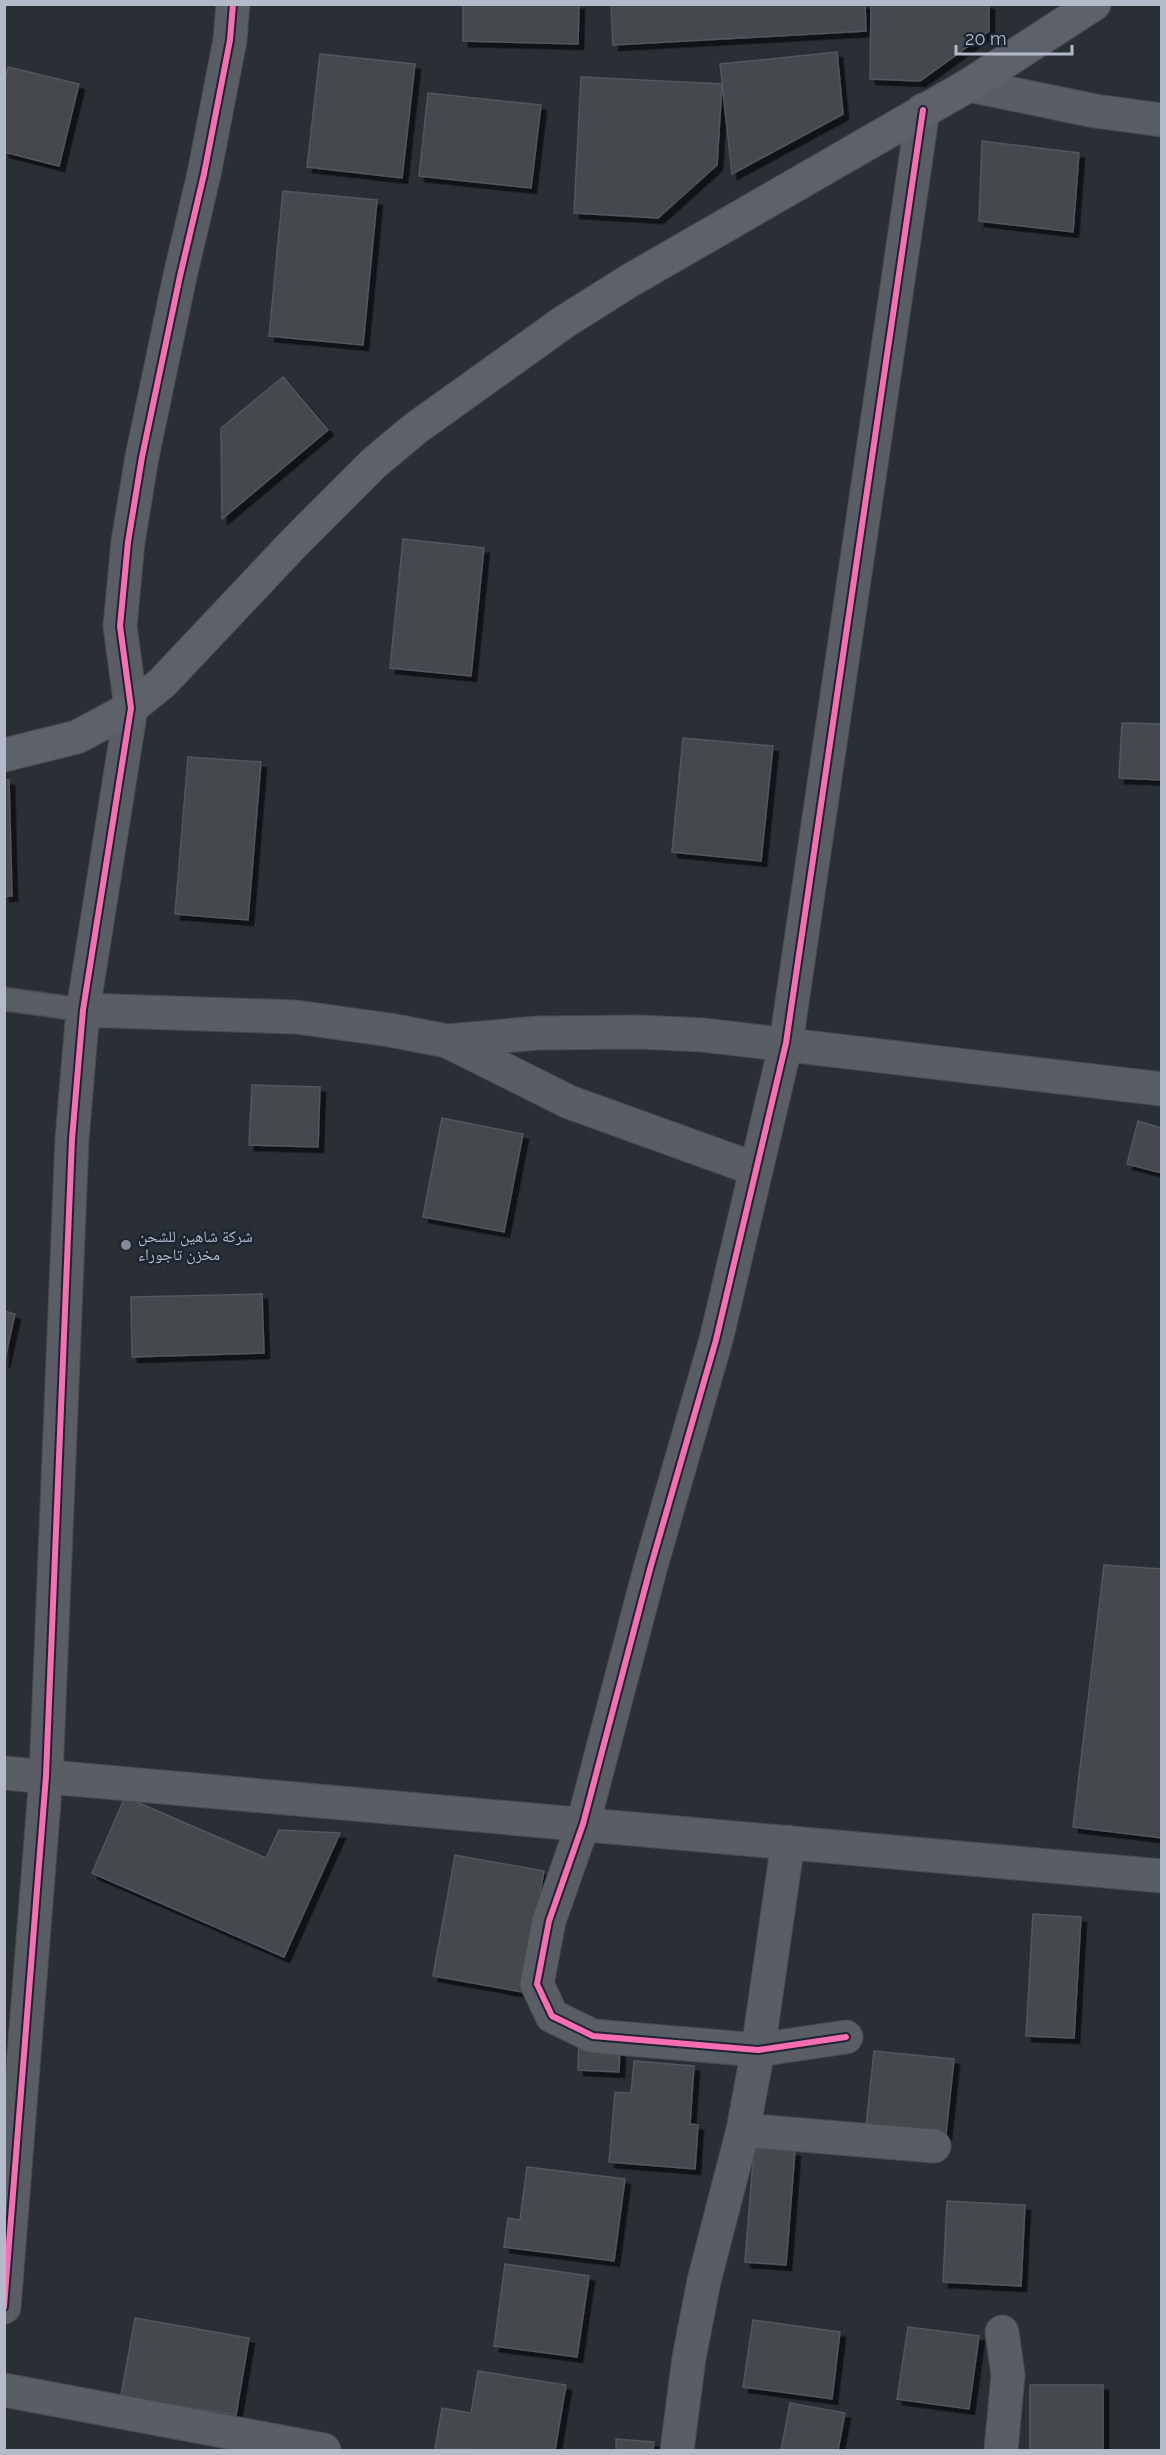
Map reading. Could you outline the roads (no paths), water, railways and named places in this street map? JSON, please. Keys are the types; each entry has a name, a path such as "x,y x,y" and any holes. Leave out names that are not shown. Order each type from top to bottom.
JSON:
{"street":[{"path":"4,2307 46,1776 72,1139 82,1010 131,708 120,626 134,495 204,174 230,40 233,4"},
{"path":"4,755 77,737 131,708 162,683 335,500 374,463 416,428 564,322 629,280 969,85 1094,4"},
{"path":"969,85 1095,111 1161,120"},
{"path":"846,2037 759,2050 593,2036 552,2016 537,1984 549,1921 583,1824 650,1569 716,1340 786,1043 923,110"},
{"path":"82,1010 296,1017 390,1030 447,1041 538,1034 639,1032 703,1035 1161,1089"},
{"path":"447,1041 569,1102 755,1169"},
{"path":"4,1773 1161,1876"},
{"path":"677,2451 689,2358 704,2281 743,2130 759,2050 788,1842"},
{"path":"743,2130 934,2146"},
{"path":"1001,2451 1008,2375 1002,2332"},
{"path":"4,2390 324,2451"}],"lane":[{"path":"4,999 82,1010"}],"place":[{"name":"شركة شاهين للشحن مخزن تاجوراء","path":"126,1245"}]}
